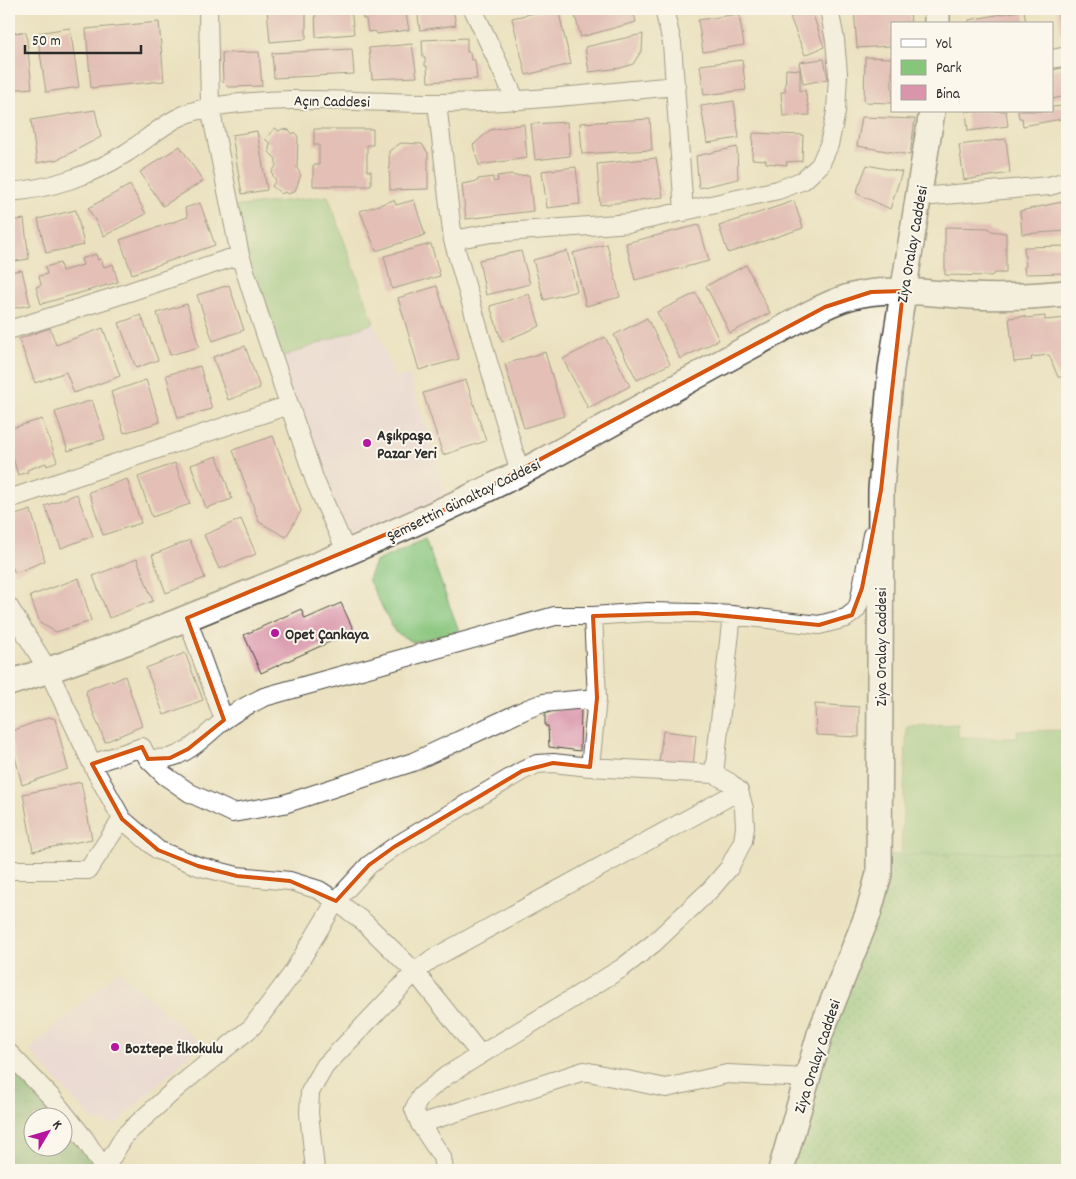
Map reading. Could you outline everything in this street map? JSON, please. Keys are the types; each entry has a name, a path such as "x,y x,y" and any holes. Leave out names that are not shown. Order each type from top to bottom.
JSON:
{"main road":[{"path":"937,9 937,22"},
{"name":"Ziya Oralay Caddesi","path":"780,1170 820,1034 868,914 879,874 881,490 891,369 912,233 920,197 932,112"},
{"name":"Şemsettin Günaltay Caddesi","path":"9,683 187,618 347,553 451,507 520,473 825,307 847,297 871,292 903,291 969,296 1028,297 1067,293"}],"street":[{"path":"208,9 210,107 240,254 315,481 347,553"},
{"path":"664,9 672,42 684,212"},
{"path":"453,240 491,232 631,223 778,190 804,180 820,165 829,145 836,112 838,74 835,40 829,9"},
{"path":"478,10 516,101"},
{"path":"1054,59 1067,56"},
{"name":"Açın Caddesi","path":"9,192 56,184 91,171 125,153 178,116 210,107 258,101 326,99 437,103 516,101 676,86"},
{"path":"437,103 453,240 520,473"},
{"path":"920,197 1049,186 1067,181"},
{"path":"9,330 114,298 240,254"},
{"path":"9,500 289,406"},
{"path":"148,759 170,758 188,749 205,738 224,720 245,706 264,697 555,616 593,616 648,612 732,615 819,625 840,621 852,615 856,610 881,490"},
{"path":"9,607 48,670 92,764 122,820 158,850 198,866 237,876 290,881 319,890 336,901 364,922 414,972 480,1054"},
{"path":"714,774 732,615"},
{"path":"590,767 597,698 593,616"},
{"path":"187,618 224,720"},
{"path":"92,764 142,747 148,759 164,776 190,793 232,813 284,804 413,762 543,703 597,698"},
{"path":"9,1053 53,1099 84,1138 105,1169 125,1135 179,1086 252,1026 292,974 336,901 369,865 394,847 537,764 553,763 714,774 730,782 739,791 744,809 743,841 729,868 712,888 654,943 622,968 566,1004 480,1054 446,1076 421,1096 414,1109 420,1124 442,1157 444,1170"},
{"path":"316,1170 309,1113 310,1092 325,1066 414,972 432,959 739,791"},
{"path":"9,870 88,870 122,820"},
{"path":"420,1124 584,1071 666,1088 727,1074 808,1078"}],"highlighted area":[{"path":"903,291 881,490 862,588 852,615 819,625 696,613 593,616 597,698 590,767 553,763 522,771 394,847 369,865 336,901 290,881 237,876 198,866 158,850 122,819 92,764 142,747 148,759 170,758 188,749 224,720 187,618 451,507 825,307 871,292"}],"shaded area":[{"name":"Aşıkpaşa Pazar Yeri","path":"374,323 395,379 409,374 451,507 347,553 274,360"},
{"name":"Boztepe İlkokulu","path":"119,971 201,1044 115,1125 94,1121 29,1050"}],"green space":[{"path":"328,196 374,323 274,360 231,207"},
{"path":"425,539 459,631 413,642 395,632 368,579 375,562"},
{"path":"958,724 958,737 1017,738 1017,731 1067,730 1067,852 901,855 907,726"},
{"path":"1067,852 1067,1170 781,1170 879,855"},
{"path":"9,1053 59,1106 22,1106 22,1156 72,1156 72,1123 105,1168 104,1170 9,1170"}],"building":[{"path":"267,9 306,9 306,39 270,42"},
{"path":"313,9 351,9 354,34 316,37 315,13 313,13"},
{"path":"361,9 405,9 409,30 376,34 376,31 368,32 366,19 363,19"},
{"path":"417,9 453,9 456,25 420,30"},
{"path":"558,9 571,64 526,75 512,18"},
{"path":"573,9 633,9 636,22 581,37"},
{"path":"811,9 824,47 805,55 790,17"},
{"path":"854,9 910,9 911,22 891,22 891,46 857,48"},
{"path":"1057,9 1067,9 1067,37 1062,37"},
{"path":"1024,10 1026,22 969,22 969,20"},
{"path":"739,14 744,45 703,52 698,20"},
{"path":"159,22 164,81 91,88 86,29"},
{"path":"70,28 79,87 46,92 37,33"},
{"path":"26,32 32,88 9,90 9,33"},
{"path":"643,34 642,50 633,64 621,68 589,72 585,47"},
{"path":"467,38 467,52 470,52 471,60 475,60 477,79 428,82 422,40"},
{"path":"412,44 417,77 372,79 369,48"},
{"path":"352,49 354,74 274,78 272,53"},
{"path":"259,52 262,86 228,87 223,82 222,53"},
{"path":"865,57 891,58 891,103 864,102"},
{"path":"824,59 828,79 803,84 799,62"},
{"path":"742,60 746,90 704,95 700,65"},
{"path":"1067,67 1067,96 1054,99 1054,70"},
{"path":"786,69 800,70 800,91 805,90 810,115 783,116 781,92 785,92"},
{"path":"734,101 739,138 707,143 701,106"},
{"path":"1066,106 1067,118 1023,126 1022,118 1019,118 1018,112 1054,112 1054,107"},
{"path":"95,110 101,137 59,159 37,163 31,120"},
{"path":"966,112 1006,112 1008,126 968,131"},
{"path":"862,117 915,119 910,155 857,146"},
{"path":"650,119 652,150 582,154 580,123"},
{"path":"567,122 570,156 535,160 531,124"},
{"path":"524,124 527,158 479,165 473,145 490,130"},
{"path":"275,128 279,131 282,129 289,130 293,134 295,132 298,137 297,168 301,175 295,191 288,194 284,192 282,194 272,186 276,180 272,172 276,166 276,159 269,152 271,144 265,139"},
{"path":"314,129 373,129 373,145 367,145 367,171 371,171 371,186 313,186 313,165 319,165 319,145 314,145"},
{"path":"257,131 267,190 242,194 232,135"},
{"path":"753,133 803,135 802,161 786,162 787,165 766,163 766,160 752,159"},
{"path":"1006,139 1010,173 964,180 959,145"},
{"path":"401,143 422,144 428,153 428,189 390,190 389,151"},
{"path":"180,146 203,181 163,206 140,172"},
{"path":"737,147 738,179 699,188 696,156"},
{"path":"656,158 663,197 600,205 597,164"},
{"path":"867,165 902,172 890,209 856,193"},
{"path":"576,167 580,204 547,208 542,171"},
{"path":"512,174 514,176 529,175 533,211 466,219 462,184 493,177 493,182 498,181 497,176"},
{"path":"130,185 146,214 104,236 88,208"},
{"path":"394,200 396,205 414,200 425,235 376,251 360,211"},
{"path":"794,201 803,228 728,253 719,226"},
{"path":"1066,201 1067,231 1022,234 1020,211"},
{"path":"200,203 215,245 132,274 120,240 188,217 185,208"},
{"path":"76,210 84,245 46,253 38,219"},
{"path":"24,219 29,259 9,262 9,221"},
{"path":"699,225 709,261 635,280 626,243"},
{"path":"945,227 989,228 991,231 1006,233 1006,273 995,273 991,276 945,275"},
{"path":"431,244 440,276 392,289 384,256"},
{"path":"607,244 620,297 586,306 573,253"},
{"path":"1066,246 1067,273 1025,274 1024,247"},
{"path":"521,251 530,284 486,295 479,260"},
{"path":"567,251 577,291 544,300 533,260"},
{"path":"96,254 98,260 101,259 104,267 113,264 118,282 41,304 36,287 41,285 39,276 47,274 45,267 60,263 62,271 83,265 81,259"},
{"path":"746,265 770,313 730,333 706,286"},
{"path":"22,270 30,305 9,309 9,272"},
{"path":"229,285 244,330 213,341 197,295"},
{"path":"437,286 459,359 419,370 398,298"},
{"path":"696,293 719,340 680,359 657,312"},
{"path":"529,294 540,326 502,342 490,306"},
{"path":"187,304 199,347 170,355 157,313"},
{"path":"141,315 158,360 136,368 119,323"},
{"path":"1025,316 1025,318 1045,316 1045,320 1067,318 1067,377 1058,377 1049,355 1031,357 1032,360 1014,362 1009,318"},
{"path":"647,318 670,364 637,380 614,335"},
{"path":"50,328 56,345 103,328 120,376 74,393 66,372 35,383 19,339"},
{"path":"605,337 630,386 588,408 563,359"},
{"path":"245,346 260,388 228,400 213,357"},
{"path":"545,352 564,416 524,428 505,364"},
{"path":"200,366 212,409 178,418 166,375"},
{"path":"146,380 160,422 124,433 111,392"},
{"path":"466,380 486,441 443,455 423,393"},
{"path":"92,400 105,439 68,451 55,412"},
{"path":"42,419 57,461 47,466 46,463 18,475 9,445 9,429"},
{"path":"273,436 301,511 286,537 259,522 233,450"},
{"path":"217,456 232,499 206,508 191,465"},
{"path":"175,463 190,504 152,517 138,477"},
{"path":"127,479 141,523 103,535 89,492"},
{"path":"77,494 93,536 61,548 45,506"},
{"path":"31,510 45,561 15,573 9,560 9,517"},
{"path":"241,519 256,554 219,569 204,535"},
{"path":"190,540 205,578 166,593 152,555"},
{"path":"137,559 153,601 109,618 93,576"},
{"path":"79,578 91,621 56,632 40,623 30,596"},
{"path":"341,603 354,631 261,673 244,635 301,609 305,619"},
{"path":"185,653 203,700 164,715 146,668"},
{"path":"125,676 142,726 105,742 86,694 87,690"},
{"path":"815,704 859,707 859,737 816,735"},
{"path":"581,708 580,751 549,747 548,726 545,726 545,714 555,710"},
{"path":"49,717 55,719 68,769 22,785 9,732"},
{"path":"663,731 696,735 693,767 659,762"},
{"path":"81,782 92,839 33,851 23,794"}],"place":[{"name":"Aşıkpaşa Pazar Yeri","path":"367,443"},
{"name":"Opet Çankaya","path":"275,633"},
{"name":"Boztepe İlkokulu","path":"115,1047"}]}
